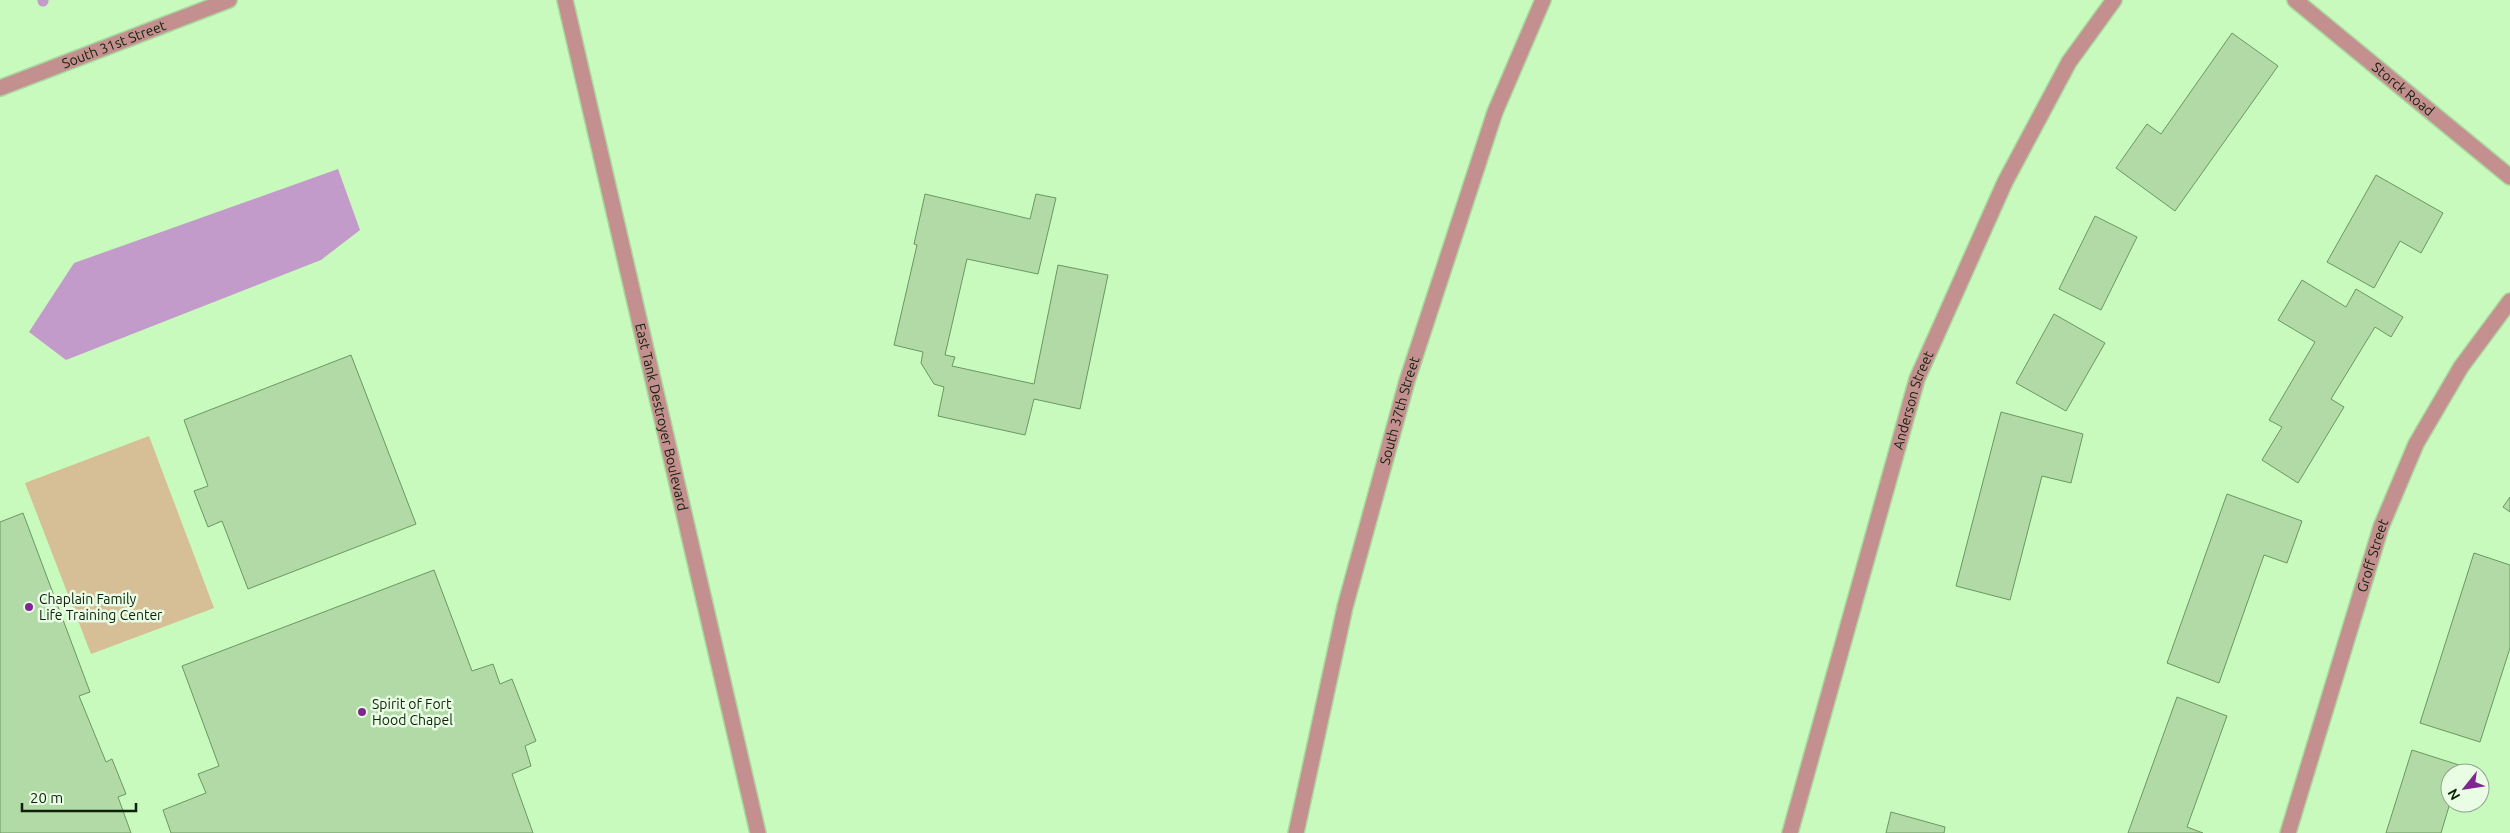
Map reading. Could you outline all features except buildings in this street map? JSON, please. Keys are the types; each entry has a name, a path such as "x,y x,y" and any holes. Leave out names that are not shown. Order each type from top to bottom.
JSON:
{"street":[{"name":"South 31st Street","path":"0,88 229,0"},
{"name":"East Tank Destroyer Boulevard","path":"565,0 758,833"},
{"name":"South 37th Street","path":"1296,833 1345,607 1407,380 1495,112 1543,0"},
{"name":"Anderson Street","path":"1790,833 1917,379 2005,182 2069,62 2114,0"},
{"name":"Storck Road","path":"2295,0 2510,178"},
{"name":"Groff Street","path":"2288,833 2381,527 2416,444 2461,368 2510,301"}],"shaded area":[{"path":"338,169 360,230 321,260 66,360 29,332 74,263"},
{"path":"149,436 214,608 91,654 25,483"}],"place":[{"name":"Chaplain Family Life Training Center","path":"29,607"},
{"name":"Spirit of Fort Hood Chapel","path":"362,712"}]}
